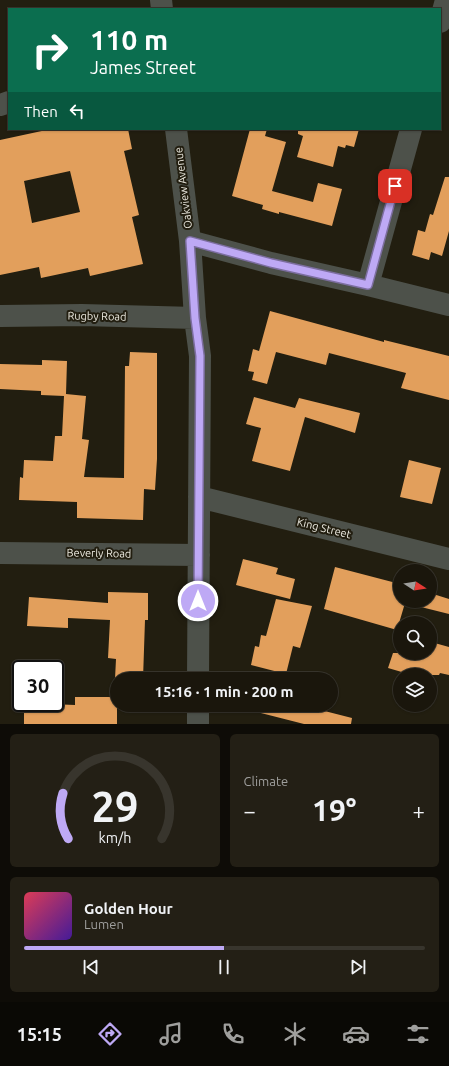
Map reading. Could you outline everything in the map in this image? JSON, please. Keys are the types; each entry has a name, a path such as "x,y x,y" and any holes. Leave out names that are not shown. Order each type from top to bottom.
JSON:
{"street":[{"path":"441,18 446,0"},
{"name":"Oakview Avenue","path":"176,130 190,241 195,318 200,356 198,672"},
{"path":"368,285 411,130"},
{"path":"190,241 271,263 449,305"},
{"name":"Rugby Road","path":"0,316 82,315 195,318"},
{"name":"King Street","path":"199,497 449,559"},
{"name":"Beverly Road","path":"0,553 198,555"},
{"path":"198,712 198,724"}],"building":[{"path":"46,130 128,130 132,149 124,151 139,215 132,217 143,264 90,276 88,268 41,278 39,267 0,275 0,140","holes":["70,171 80,212 32,223 24,181"]},
{"path":"250,130 267,130 265,136 286,142 272,191 313,202 318,183 342,189 332,226 262,209 263,205 232,196"},
{"path":"298,130 359,130 354,147 346,145 345,148 338,146 333,167 297,157 303,136 298,134"},
{"path":"445,177 449,177 449,231 442,256 431,252 429,260 412,255 418,230 425,232 430,214 433,215"},
{"path":"270,311 384,342 384,340 449,356 449,400 401,388 406,373 329,353 326,365 276,352 267,384 252,380 254,372 248,371 253,349 259,351"},
{"path":"130,352 157,353 157,459 155,490 144,489 143,520 77,518 77,502 19,500 20,477 23,478 24,460 53,461 55,436 62,436 64,396 41,395 41,391 0,389 0,364 42,365 42,360 67,361 66,394 86,396 82,439 89,440 84,477 124,478 125,366 129,366"},
{"path":"254,397 295,408 299,398 360,413 355,433 305,417 290,471 252,461 261,428 246,424"},
{"path":"409,460 441,468 432,504 400,497"},
{"path":"243,559 278,568 276,574 295,579 290,599 236,585"},
{"path":"335,567 393,582 393,608 404,608 401,616 393,616 393,629 324,609"},
{"path":"108,592 148,593 148,620 145,620 143,672 115,672 116,659 108,658 110,620 68,618 68,628 27,626 29,597 108,603"},
{"path":"437,595 449,599 449,614 425,608 437,608"},
{"path":"276,599 312,606 300,648 293,646 286,672 278,672 251,665 255,646 259,647 261,635 266,636"},
{"path":"437,644 449,647 449,675 440,673 437,675 437,668 393,668 393,669 388,668 393,653 393,660 437,660"},
{"path":"75,697 110,697 110,712 117,712 117,724 24,724 24,712 64,712 64,705 75,705"},
{"path":"257,712 328,712 352,718 351,724 304,724"}],"route":[{"path":"198,601 200,356 195,318 190,241 271,263 368,285 395,186"}]}
